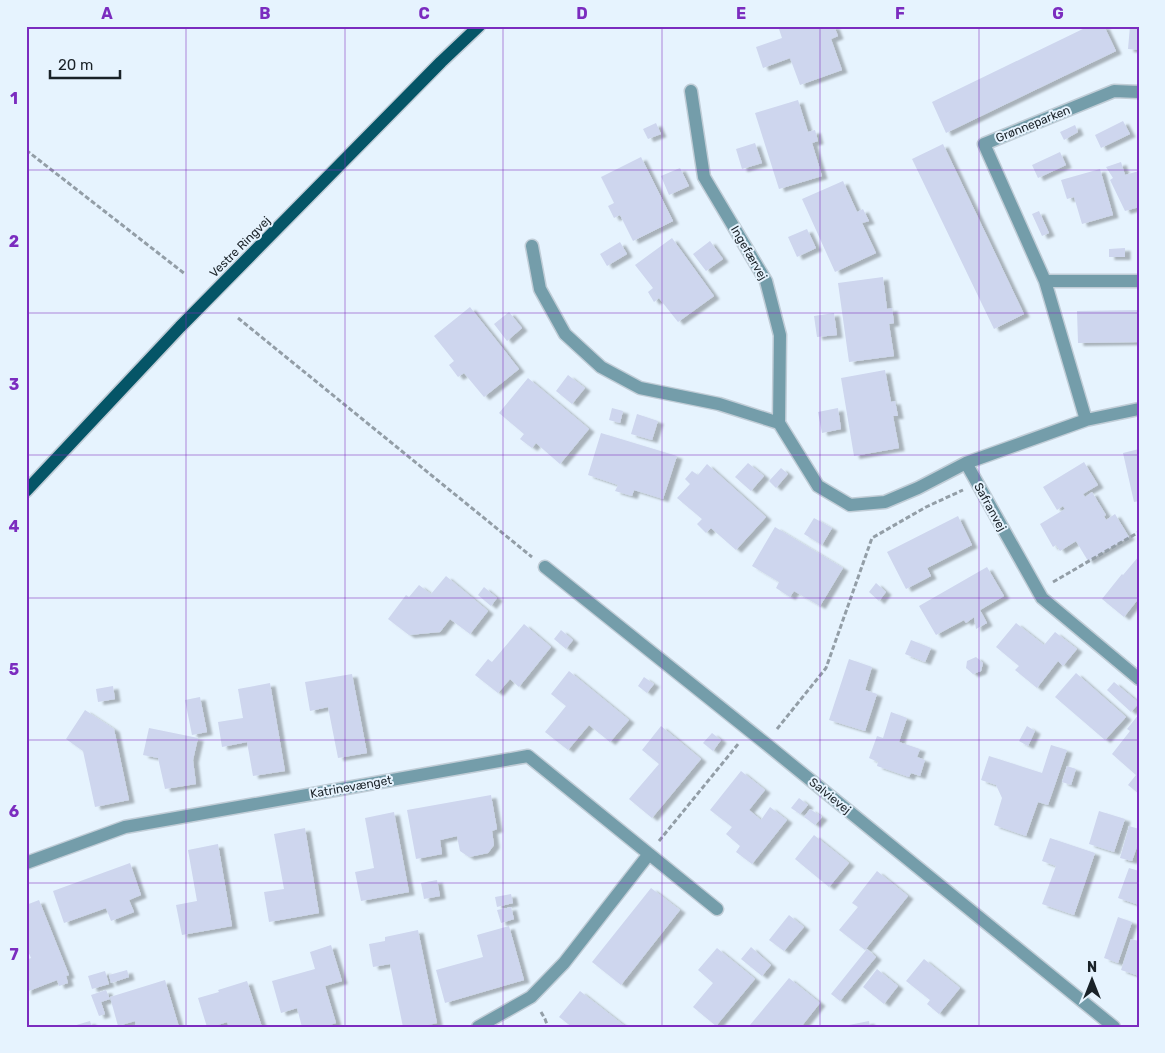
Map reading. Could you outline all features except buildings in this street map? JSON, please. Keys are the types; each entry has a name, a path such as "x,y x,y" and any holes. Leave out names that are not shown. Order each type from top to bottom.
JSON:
{"main road":[{"name":"Vestre Ringvej","path":"26,491 180,327 441,62 479,26"}],"street":[{"name":"Ingefærvej","path":"691,90 704,178 766,280 780,335 779,423"},
{"name":"Grønneparken","path":"1086,420 1044,281 984,144 1114,90 1139,92"},
{"path":"532,246 540,289 565,334 601,367 640,388 719,404 779,423 818,486 850,505 884,502 918,488 966,463 1086,420 1139,409"},
{"path":"1044,281 1139,281"},
{"name":"Safranvej","path":"966,463 1042,598 1139,679"},
{"name":"Salvievej","path":"544,567 766,743 1114,1027"},
{"name":"Katrinevænget","path":"26,863 125,827 528,756 717,909"},
{"path":"478,1027 531,997 564,963 649,854"}],"path":[{"path":"26,150 185,274"},
{"path":"238,318 544,567"},
{"path":"766,743 826,668 872,538 926,507 977,483"},
{"path":"1038,590 1139,532"},
{"path":"649,854 749,731"}]}
